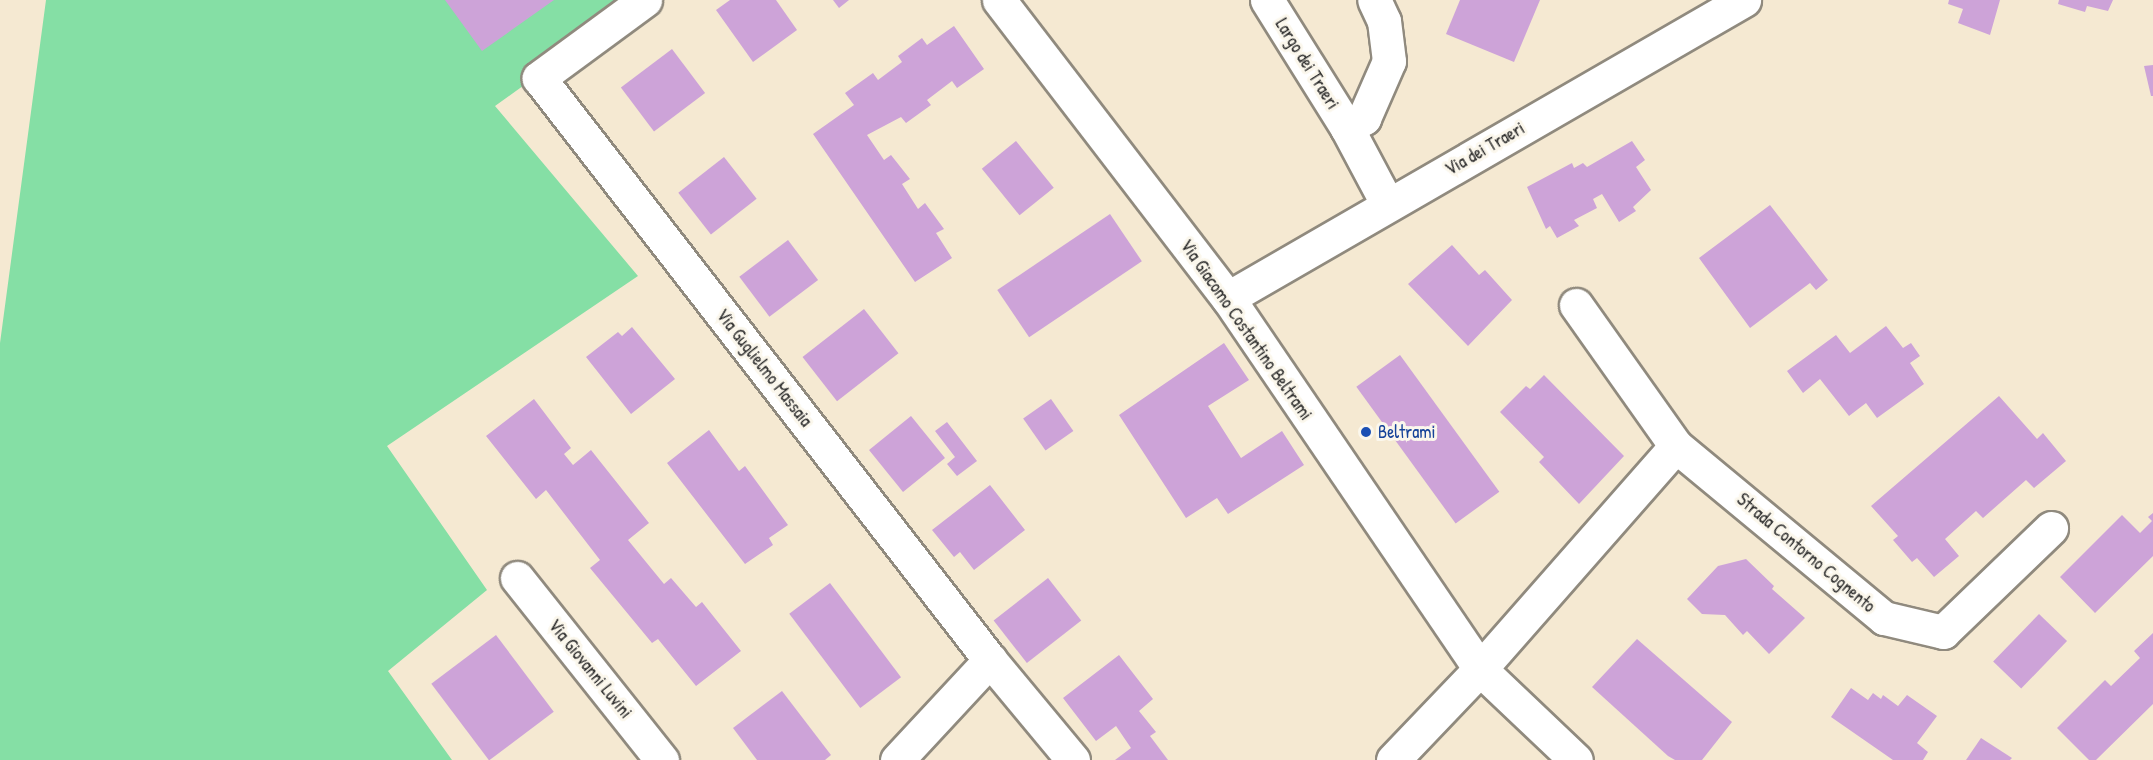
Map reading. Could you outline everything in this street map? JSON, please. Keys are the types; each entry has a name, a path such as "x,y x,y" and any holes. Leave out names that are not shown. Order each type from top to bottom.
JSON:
{"street":[{"name":"Via Guglielmo Massaia","path":"645,0 539,78 990,660 1073,760"},
{"name":"Via Giacomo Costantino Beltrami","path":"999,0 1228,298 1480,669"},
{"name":"Largo dei Traeri","path":"1267,0 1347,128 1388,205"},
{"name":"Largo dei Traeri","path":"1347,128 1364,118 1389,61 1383,21 1374,0"},
{"name":"Via dei Traeri","path":"1228,298 1744,0"},
{"name":"Strada Contorno Cognento","path":"1576,304 1676,446 1884,618 1943,632 2051,528"},
{"path":"1393,760 1480,669 1676,446"},
{"name":"Via Giovanni Luvini","path":"517,578 662,760"},
{"path":"897,760 990,660"},
{"path":"1480,669 1576,760"}],"green space":[{"path":"46,0 642,0 495,106 638,276 387,446 487,590 388,671 452,760 0,760 0,343"}],"building":[{"path":"445,0 554,0 482,51"},
{"path":"730,0 776,0 797,30 753,62 716,10"},
{"path":"833,0 849,0 839,8"},
{"path":"1460,0 1540,0 1514,62 1446,34"},
{"path":"1949,0 2000,0 1990,35 1958,23 1963,9 1948,4"},
{"path":"2059,0 2113,0 2108,11 2087,6 2085,12 2058,4"},
{"path":"954,26 984,69 957,88 952,81 927,100 931,105 906,123 901,117 867,135 884,160 891,155 910,179 902,184 918,209 925,203 944,229 936,233 952,258 915,282 813,134 854,105 845,93 873,73 878,80 902,62 898,56 922,38 927,45"},
{"path":"672,49 705,93 654,131 621,88"},
{"path":"2153,65 2153,96 2151,96 2144,66"},
{"path":"1016,141 1054,188 1020,215 982,169"},
{"path":"1632,141 1645,160 1636,167 1651,190 1633,207 1636,211 1619,222 1602,194 1593,199 1597,208 1574,220 1579,226 1557,238 1550,226 1546,229 1527,187 1572,163 1574,168 1583,163 1587,167"},
{"path":"724,157 757,199 711,234 678,193"},
{"path":"1770,205 1828,280 1816,290 1810,283 1750,328 1699,258"},
{"path":"1110,214 1142,261 1029,337 997,290"},
{"path":"788,240 818,280 769,317 739,277"},
{"path":"1452,245 1479,275 1485,270 1512,300 1468,346 1408,284"},
{"path":"864,309 898,353 837,401 803,357"},
{"path":"1886,326 1903,348 1911,343 1920,356 1910,363 1924,384 1877,418 1866,403 1849,416 1820,379 1803,393 1787,371 1836,335 1850,353"},
{"path":"632,327 675,379 631,414 586,357 618,332 622,336"},
{"path":"1224,343 1249,380 1208,406 1241,458 1282,431 1304,465 1228,514 1217,498 1186,518 1119,415"},
{"path":"1400,355 1499,492 1456,523 1356,387"},
{"path":"1544,375 1624,456 1579,504 1539,462 1544,457 1500,412 1526,386 1530,389"},
{"path":"1999,396 2037,439 2043,433 2066,461 2034,488 2026,480 1983,518 1976,511 1945,539 1959,556 1934,577 1917,558 1912,562 1893,540 1898,536 1871,506"},
{"path":"534,399 571,448 564,454 573,465 591,450 649,523 628,540 664,584 671,578 696,607 702,602 741,651 696,686 658,639 652,643 590,568 600,560 546,490 536,499 486,436"},
{"path":"1051,399 1073,431 1046,450 1023,419"},
{"path":"911,416 945,458 903,492 869,450"},
{"path":"947,422 977,461 957,476 947,464 955,457 935,431"},
{"path":"709,430 739,471 745,466 788,525 769,538 773,545 745,564 667,463"},
{"path":"990,485 1025,530 974,570 960,552 954,557 932,530"},
{"path":"2153,513 2153,556 2095,613 2060,577 2122,515 2140,533 2152,521 2148,517"},
{"path":"1746,559 1774,586 1772,589 1805,618 1769,654 1747,631 1743,635 1725,615 1702,614 1687,599 1718,566"},
{"path":"1048,578 1081,621 1027,663 994,620"},
{"path":"830,583 901,677 860,708 789,614"},
{"path":"2039,614 2067,641 2021,689 1993,661"},
{"path":"2153,633 2153,704 2096,760 2089,760 2057,728 2105,680 2111,686 2140,658 2134,651"},
{"path":"496,635 554,712 489,760 431,684"},
{"path":"1637,639 1732,722 1702,760 1675,760 1668,756 1592,687"},
{"path":"1119,655 1153,699 1139,711 1156,732 1150,736 1168,760 1115,760 1131,748 1116,726 1096,741 1063,698"},
{"path":"1851,688 1868,700 1873,693 1881,699 1883,695 1898,706 1907,695 1937,716 1917,743 1928,752 1923,760 1893,760 1831,717"},
{"path":"782,691 831,755 825,760 757,760 733,728"},
{"path":"1981,738 2012,758 2010,760 1966,760"}],"place":[{"name":"Beltrami","path":"1366,432"}]}
